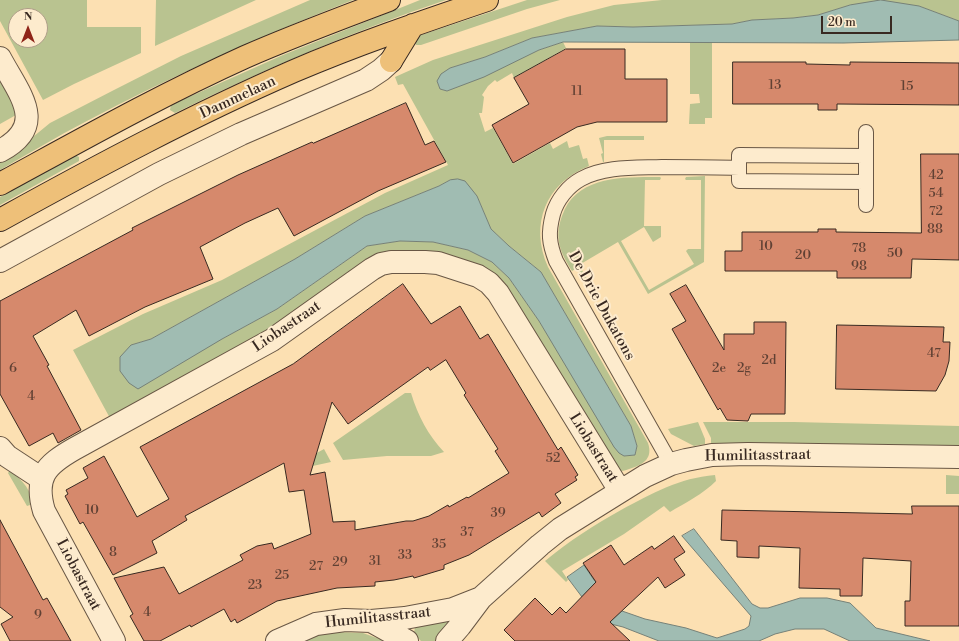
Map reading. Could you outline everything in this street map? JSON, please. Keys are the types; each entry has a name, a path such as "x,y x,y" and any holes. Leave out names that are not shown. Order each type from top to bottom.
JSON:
{"main road":[{"path":"0,184 149,104 244,58 299,34 389,0"},
{"name":"Dammelaan","path":"0,220 109,160 295,71 413,25 487,0"},
{"path":"391,61 413,25"}],"street":[{"path":"0,58 25,106 28,117 24,132 16,141 0,151"},
{"path":"0,261 165,171 269,121 366,80 391,61"},
{"name":"Liobastraat","path":"114,641 44,511 40,498 40,489 42,479 48,468 56,460 272,340 381,264 391,262 438,263 478,276 489,283 498,293 620,491"},
{"path":"0,448 7,456 42,479"},
{"name":"Humilitasstraat","path":"447,641 481,598 560,529 645,476 671,464 712,455 748,454 959,457"},
{"name":"Humilitasstraat","path":"277,641 316,624 345,620 371,621 405,618 446,610 481,598"},
{"path":"371,621 407,641"}],"lane":[{"path":"866,132 866,205"},
{"path":"866,156 739,155 739,181 866,182"},
{"name":"De Drie Dukatons","path":"671,464 556,262 549,238 550,224 558,202 567,190 581,178 598,172 638,168 739,168"}],"green space":[{"path":"0,0 87,0 87,27 141,27 141,53 43,100 15,48 48,48 48,8 8,8 8,36 0,21"},
{"path":"156,0 256,0 155,46"},
{"path":"310,0 353,0 251,42 184,73 74,128 0,170 0,161 50,123 181,56"},
{"path":"420,0 446,0 411,12 309,52 175,113 170,110 171,105 283,55"},
{"path":"527,0 560,0 527,9 421,45 416,45 415,43 418,36"},
{"path":"662,0 959,0 959,21 919,6 850,5 818,15 752,20 732,24 633,27 597,26 532,38 485,57 450,68 437,81 440,89 447,91 539,50 563,42 566,48 514,78 512,73 497,82 495,80 488,86 482,95 484,97 482,113 479,113 485,132 493,128 513,164 550,143 553,149 567,141 569,148 579,145 583,159 587,158 589,166 574,173 562,183 552,194 545,207 541,221 540,235 543,251 548,267 648,443 649,453 644,462 632,468 620,471 503,287 424,254 266,333 111,420 73,350 143,314 222,280 385,193 448,165 403,84 398,85 395,77 433,60 567,17 614,5","holes":["450,180 477,196 491,229 541,272 631,426 637,446 635,455 624,456 539,321 509,278 492,262 468,250 433,242 400,241 367,246 277,309 222,339 131,345 151,339 295,259 365,216 439,186"]},
{"path":"690,42 712,42 712,118 705,118 705,124 689,124 690,104 700,103 699,94 690,94"},
{"path":"0,81 15,108 16,115 0,124"},
{"path":"607,136 644,136 644,140 604,140 603,162 601,154 603,153 599,138"},
{"path":"75,155 79,157 79,161 0,205 0,197"},
{"path":"705,176 704,262 648,294 618,242 579,265 588,280 585,282 577,268 572,271 561,251 558,238 558,231 562,216 569,203 578,193 590,186 603,181 631,177 661,178 660,180 645,180 644,226 661,226 661,237 653,242 644,227 621,241 649,290 694,264 686,251 688,249 701,249 701,180 685,179 686,177"},
{"path":"405,393 411,393 424,425 444,452 431,456 387,456 343,460 333,443"},
{"path":"698,422 705,439 705,444 694,446 671,434 668,429"},
{"path":"703,422 794,422 959,426 959,446 711,444 711,438"},
{"path":"324,449 331,462 285,472 286,470"},
{"path":"10,470 25,485 30,493 33,504 27,506 8,473"},
{"path":"715,475 716,481 694,498 670,512 664,506 624,534 562,571 568,580 566,582 545,561 591,527 644,498 666,487 690,479"},
{"path":"946,475 959,476 959,494 946,494"},
{"path":"445,618 449,625 438,641 421,641 414,634 415,626"},
{"path":"338,632 363,633 385,641 297,641 313,635"}],"water":[{"path":"881,0 919,6 959,21 959,40 843,43 563,42 539,50 484,77 447,91 440,89 437,81 441,74 450,68 485,57 532,38 597,26 633,27 732,24 752,20 818,15 850,5"},
{"path":"458,179 465,181 477,196 491,229 541,272 631,426 637,446 635,455 624,456 614,447 539,321 509,278 492,262 468,250 433,242 400,241 367,246 277,309 222,339 138,389 129,383 120,371 120,357 131,345 151,339 295,259 365,216 439,186 450,180"},
{"path":"694,529 752,604 760,608 768,608 800,598 827,598 850,603 876,628 930,641 850,641 824,629 795,629 775,634 759,641 659,641 623,627 603,622 567,577 584,565 594,580 622,611 645,619 686,628 717,638 745,629 749,626 751,616 682,536"}],"building":[{"path":"566,49 625,49 625,79 667,79 667,122 597,122 577,127 513,163 492,125 529,104 514,78"},
{"path":"733,62 806,62 806,64 850,65 850,62 959,63 959,105 837,104 837,110 818,110 818,104 733,104"},
{"path":"406,103 425,145 434,141 446,162 378,191 294,236 278,208 245,223 200,247 213,279 145,307 89,336 76,310 33,336 81,430 58,443 53,433 29,446 0,394 0,301 133,230 132,228 238,175"},
{"path":"921,154 959,154 959,260 912,259 911,278 837,278 837,271 725,271 725,251 742,251 742,232 818,232 818,229 836,229 836,232 921,233"},
{"path":"403,284 431,324 460,306 480,339 488,334 558,450 561,447 578,475 575,477 577,480 555,494 561,503 542,517 539,512 469,555 444,565 444,569 414,578 413,576 375,582 375,586 337,588 277,601 237,623 235,619 231,622 224,609 191,627 190,625 160,641 144,641 130,616 133,614 114,578 164,567 179,594 243,560 240,555 257,546 272,543 274,549 311,534 304,490 289,492 284,463 185,516 187,520 152,541 157,553 113,575 83,522 80,524 65,496 68,494 66,490 88,478 83,468 104,456 137,517 169,499 140,447 293,364","holes":["446,360 466,393 464,395 498,449 495,451 509,473 468,498 467,497 449,507 448,505 429,516 413,521 355,530 355,521 333,522 325,472 310,475 332,402 348,424 428,367 430,370"]},
{"path":"686,285 724,350 724,334 754,334 754,322 786,322 785,414 751,414 748,421 727,420 720,408 718,410 672,329 686,321 670,294"},
{"path":"837,325 944,327 943,342 950,342 949,361 945,375 936,391 836,389"},
{"path":"912,506 959,506 959,626 905,626 905,601 910,601 911,561 863,558 862,596 840,596 840,589 799,588 800,548 759,546 759,558 737,557 737,541 721,540 722,510 912,514"},
{"path":"0,520 43,600 47,598 71,641 10,641 1,624 13,617 0,607"},
{"path":"674,536 685,552 674,559 685,575 665,588 658,577 610,622 630,641 515,641 504,630 535,598 552,615 560,607 566,613 596,582 583,563 611,545 624,565 652,546 654,549"}]}
